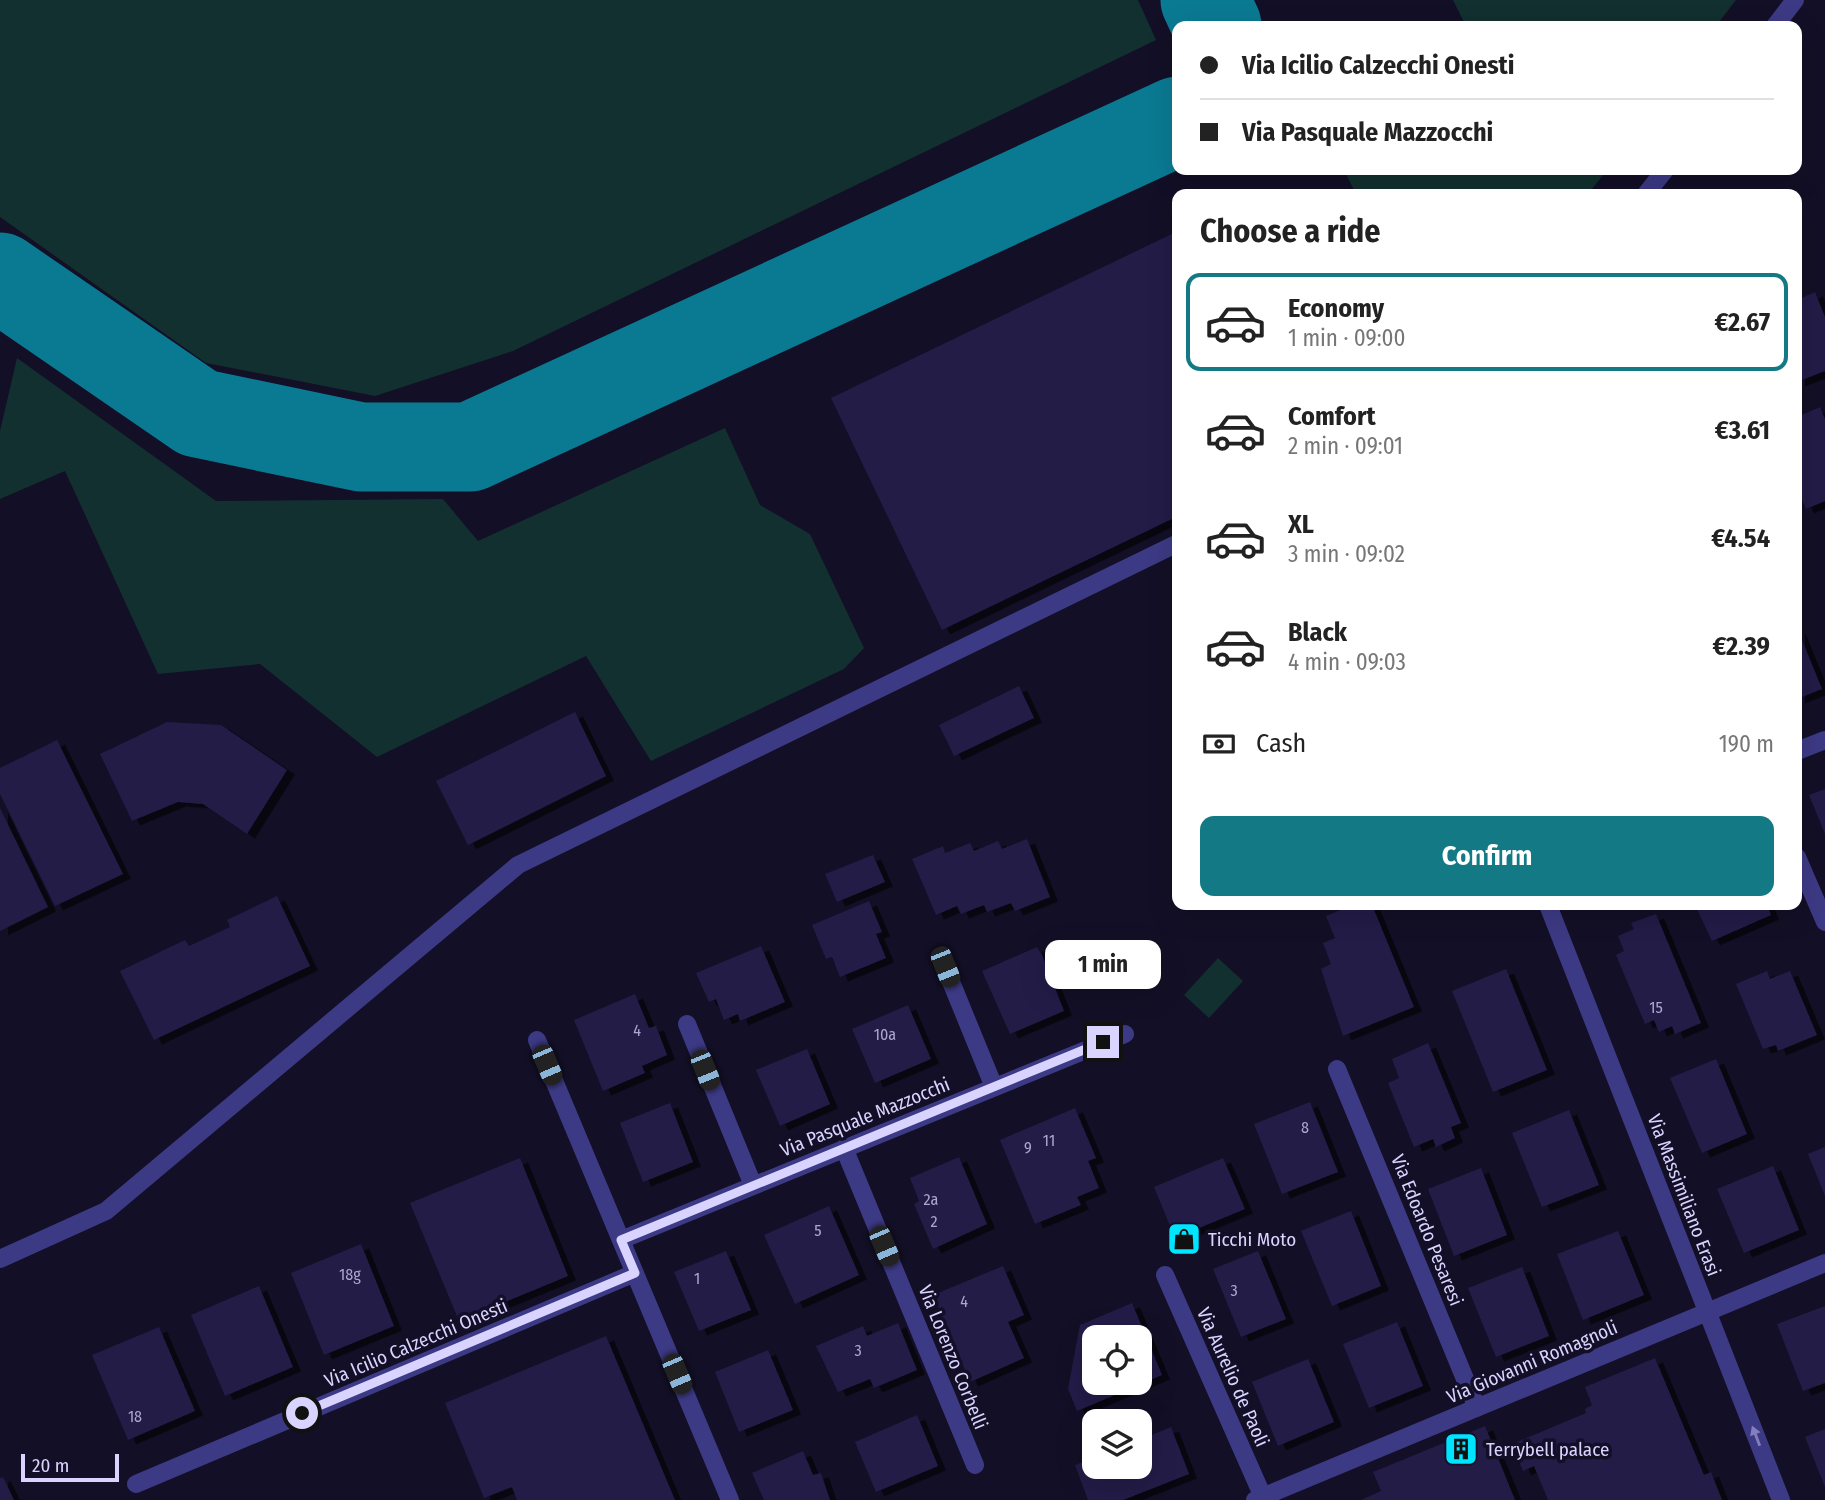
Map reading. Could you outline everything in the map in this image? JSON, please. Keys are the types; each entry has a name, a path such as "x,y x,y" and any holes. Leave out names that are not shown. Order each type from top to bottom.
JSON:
{"street":[{"path":"1779,21 1796,0"},
{"path":"1650,189 1661,175"},
{"path":"0,1259 106,1211 518,865 1172,547"},
{"path":"1802,749 1825,740"},
{"path":"1802,869 1825,922"},
{"name":"Via Massimiliano Erasi","path":"1550,910 1781,1500"},
{"path":"945,967 994,1087"},
{"path":"687,1024 753,1185"},
{"name":"Via Pasquale Mazzocchi","path":"621,1240 1125,1034"},
{"path":"537,1040 730,1500"},
{"name":"Via Edoardo Pesaresi","path":"1338,1069 1477,1408"},
{"name":"Via Lorenzo Corbelli","path":"844,1148 975,1465"},
{"name":"Via Giovanni Romagnoli","path":"1259,1498 1825,1263"},
{"name":"Via Icilio Calzecchi Onesti","path":"136,1484 635,1273"},
{"name":"Via Aurelio de Paoli","path":"1165,1275 1259,1498"}],"green space":[{"path":"0,0 1138,0 1156,40 513,351 375,396 206,363 0,217"},
{"path":"1453,0 1736,0 1720,21 1464,21"},
{"path":"1346,175 1603,175 1592,189 1354,189"},
{"path":"17,358 216,501 443,499 478,541 725,428 760,505 810,534 864,648 844,669 651,761 586,656 377,757 260,664 158,674 65,471 0,499 0,431"},
{"path":"1218,958 1243,981 1209,1018 1184,995"}],"building":[{"path":"1172,234 1172,519 942,630 831,398"},
{"path":"1815,292 1825,317 1825,371 1802,380 1802,298"},
{"path":"1820,407 1825,419 1825,501 1806,509 1802,500 1802,415"},
{"path":"1802,640 1822,689 1802,697"},
{"path":"1019,686 1034,718 954,756 939,725"},
{"path":"575,712 606,776 468,845 436,781"},
{"path":"167,722 221,725 287,770 247,834 203,804 178,802 132,821 100,754"},
{"path":"57,740 123,874 55,906 0,794 0,768"},
{"path":"1825,789 1825,834 1809,795"},
{"path":"0,808 48,907 0,931"},
{"path":"1027,839 1050,897 1015,911 1011,903 987,912 984,905 961,914 957,906 936,915 912,859 943,846 945,853 970,843 974,851 998,841 1002,849"},
{"path":"873,855 885,882 837,902 825,874"},
{"path":"277,896 310,966 154,1040 120,971 185,940 189,946 230,927 227,920"},
{"path":"869,901 882,932 876,934 886,958 840,977 832,957 826,959 812,925"},
{"path":"1341,910 1374,910 1414,1007 1343,1036 1321,969 1331,964 1323,943 1335,938 1326,916"},
{"path":"1697,910 1769,910 1771,915 1712,941"},
{"path":"1656,914 1701,1023 1675,1034 1672,1026 1659,1032 1654,1020 1645,1024 1616,955 1624,951 1618,936 1634,929 1631,923"},
{"path":"761,946 785,1002 740,1021 738,1014 724,1020 716,999 709,1002 696,973"},
{"path":"1037,947 1064,1011 1010,1034 982,971"},
{"path":"1506,969 1547,1070 1493,1092 1452,991"},
{"path":"1767,971 1770,979 1790,971 1817,1035 1778,1051 1776,1045 1763,1049 1736,984"},
{"path":"635,994 649,1028 656,1026 667,1055 642,1066 645,1073 603,1091 574,1020"},
{"path":"908,1005 931,1059 875,1083 852,1029"},
{"path":"1428,1043 1461,1123 1451,1127 1455,1138 1436,1147 1433,1139 1414,1147 1388,1083 1399,1078 1392,1059"},
{"path":"807,1049 830,1104 780,1126 756,1070"},
{"path":"1716,1059 1747,1134 1702,1153 1670,1078"},
{"path":"1310,1102 1338,1172 1282,1194 1254,1124"},
{"path":"670,1103 693,1162 643,1182 620,1123"},
{"path":"1075,1108 1096,1158 1088,1161 1099,1188 1077,1197 1081,1205 1035,1224 1000,1140"},
{"path":"1569,1110 1599,1185 1542,1207 1512,1133"},
{"path":"1825,1147 1825,1196 1808,1154"},
{"path":"959,1157 987,1224 933,1249 914,1204 919,1201 910,1178"},
{"path":"520,1158 568,1276 459,1321 410,1203"},
{"path":"1223,1158 1245,1209 1175,1238 1154,1187"},
{"path":"1773,1166 1799,1230 1744,1253 1717,1189"},
{"path":"1481,1168 1507,1235 1454,1256 1428,1189"},
{"path":"829,1206 859,1275 795,1304 764,1235"},
{"path":"1351,1211 1381,1286 1332,1306 1301,1231"},
{"path":"1618,1231 1644,1295 1583,1320 1557,1254"},
{"path":"361,1244 394,1326 324,1355 291,1273"},
{"path":"726,1251 751,1310 699,1331 674,1272"},
{"path":"1258,1251 1286,1319 1241,1337 1213,1269"},
{"path":"1003,1266 1024,1315 1008,1322 1024,1358 970,1382 933,1295"},
{"path":"1522,1267 1549,1336 1496,1357 1468,1288"},
{"path":"259,1286 293,1367 225,1396 191,1315"},
{"path":"1132,1303 1141,1325 1082,1325 1082,1395 1115,1395 1077,1411 1068,1389 1080,1325"},
{"path":"1825,1306 1825,1383 1803,1391 1777,1324"},
{"path":"1397,1322 1423,1386 1369,1408 1343,1344"},
{"path":"898,1323 917,1370 874,1388 870,1379 838,1392 816,1346 863,1326 867,1336"},
{"path":"159,1327 195,1411 128,1440 92,1355"},
{"path":"606,1336 675,1500 517,1500 512,1487 484,1498 445,1403"},
{"path":"768,1350 793,1410 739,1432 715,1372"},
{"path":"1152,1351 1162,1375 1152,1379"},
{"path":"1655,1358 1704,1475 1711,1472 1722,1500 1548,1500 1534,1466 1523,1471 1512,1444 1586,1413 1585,1409 1592,1405 1585,1387"},
{"path":"1308,1359 1334,1422 1278,1446 1252,1382"},
{"path":"917,1415 938,1466 876,1492 855,1442"},
{"name":"Terrybell palace","path":"1485,1426 1515,1500 1361,1500 1381,1491 1373,1472"},
{"path":"1171,1427 1189,1474 1123,1500 1088,1500 1075,1465 1082,1462 1082,1479 1152,1479 1152,1435"},
{"path":"1825,1429 1825,1487 1805,1437"},
{"path":"803,1451 813,1475 821,1473 830,1500 764,1500 752,1473"},
{"path":"3,1477 14,1500 0,1500 0,1478"}],"taxiway":[{"path":"1205,0 1215,21"},
{"path":"0,277 198,413 361,447 470,447 1172,124"}],"place":[{"name":"Ticchi Moto","path":"1184,1239"},
{"name":"Terrybell palace","path":"1461,1449"}],"route":[{"path":"302,1413 635,1273 621,1240 1103,1042"}]}
